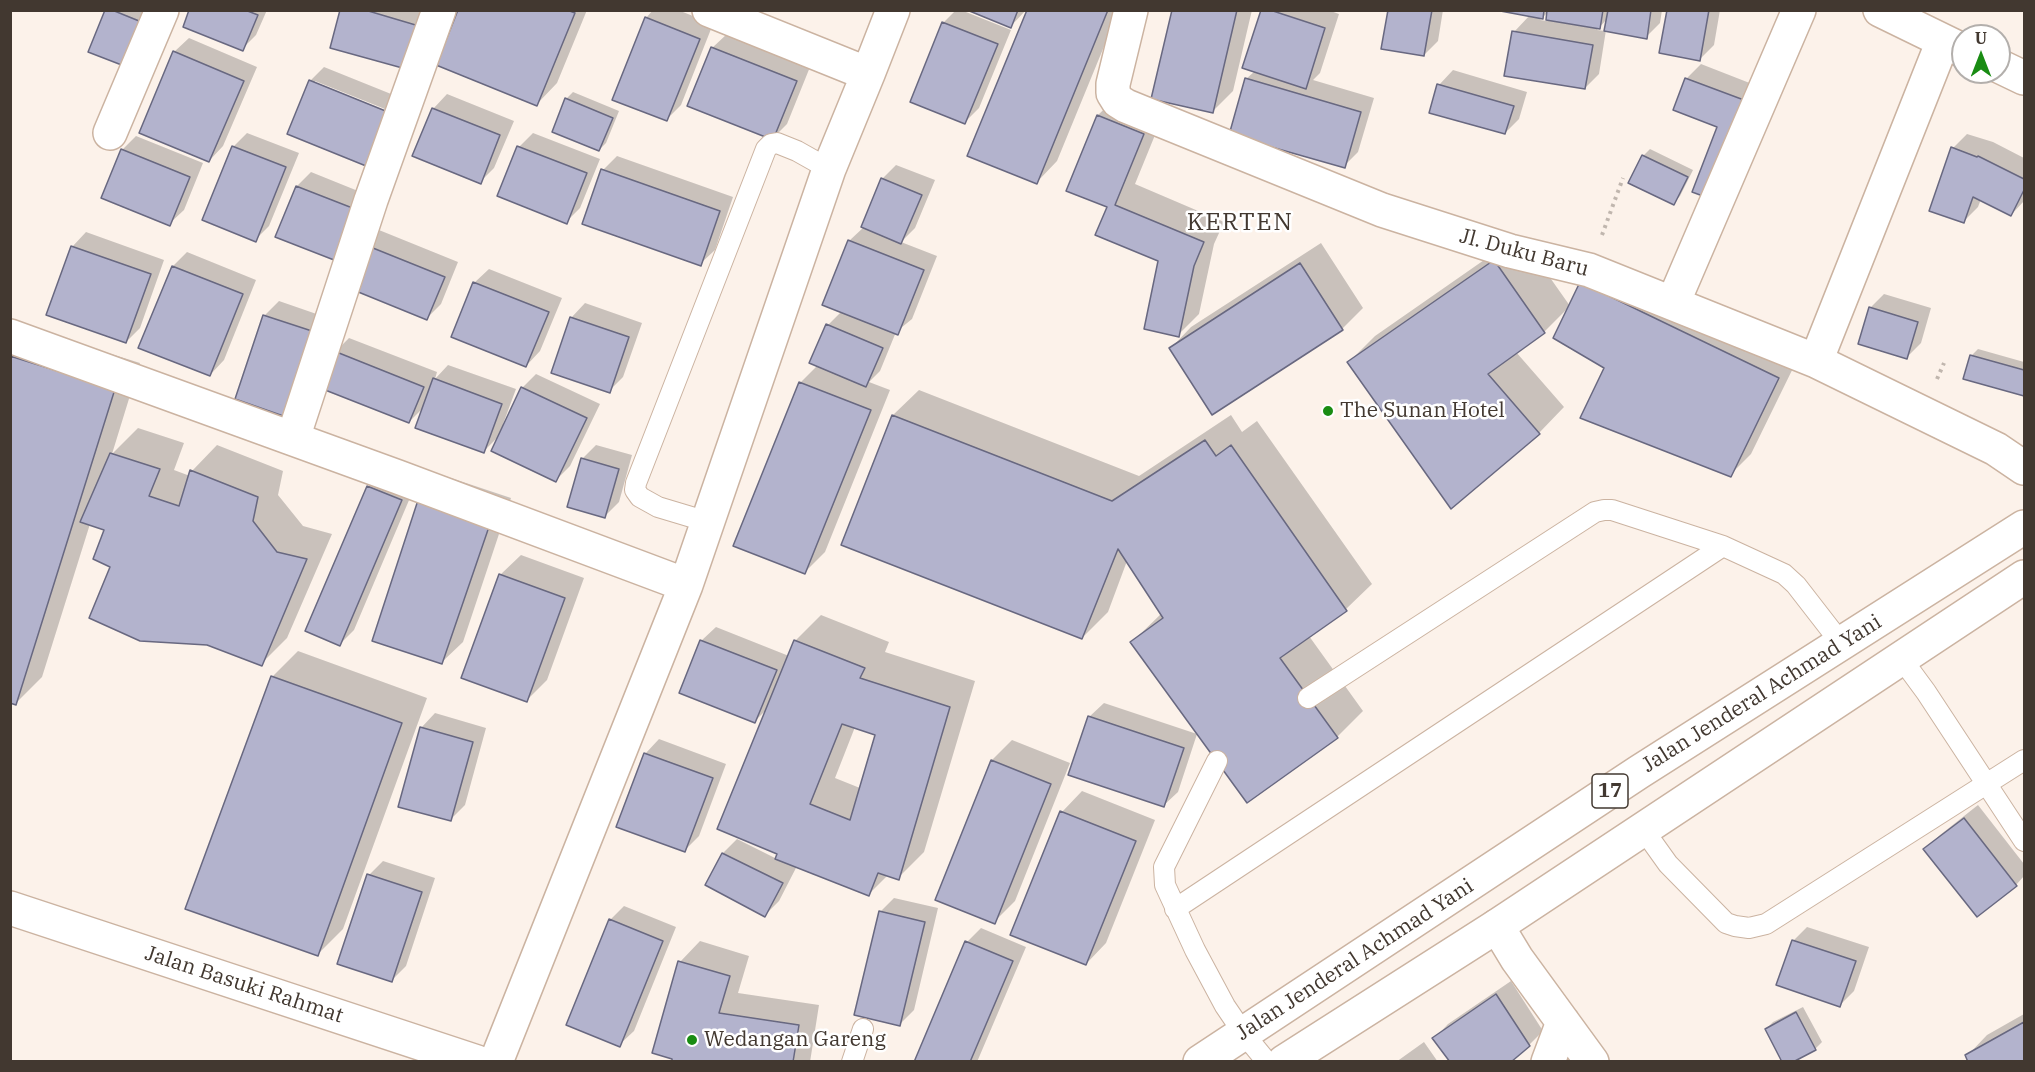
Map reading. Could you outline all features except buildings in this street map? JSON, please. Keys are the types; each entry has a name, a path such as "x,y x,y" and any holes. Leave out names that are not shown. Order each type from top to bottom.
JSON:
{"main road":[{"path":"110,133 162,10"},
{"path":"293,438 371,200 439,10"},
{"path":"709,10 868,74"},
{"path":"496,1062 686,585 829,169 893,10"},
{"name":"Jl. Duku Baru","path":"1131,10 1113,84 1113,93 1118,101 1126,106 1382,210 1510,251 1589,270 1673,303 1816,361 2017,463"},
{"path":"1673,303 1799,10"},
{"path":"1880,10 1951,44"},
{"path":"1816,361 1951,50"},
{"path":"2011,72 2025,78"},
{"path":"10,336 293,438 686,585"},
{"name":"Jalan Jenderal Achmad Yani","path":"1200,1062 1639,772 2025,527"},
{"name":"Jalan Jenderal Achmad Yani","path":"1284,1062 1497,926 2025,577"},
{"name":"Jalan Basuki Rahmat","path":"10,908 477,1062"},
{"path":"1497,926 1517,959 1592,1062"},
{"path":"1548,1062 1563,1022"}],"lane":[{"path":"708,522 658,507 640,497 635,490 636,483 766,149 771,144 777,143 829,169"},
{"path":"1308,698 1596,512 1612,510 1723,546 1784,574 1796,585 1841,644"},
{"path":"1175,909 1723,546"},
{"path":"1901,658 2025,841"},
{"path":"1642,829 1668,864 1726,923 1749,928 1766,924 2025,760"},
{"path":"1217,761 1164,867 1165,885 1195,950 1225,1006 1267,1062"},
{"path":"852,1062 863,1029"}],"path":[{"path":"1589,270 1623,178"}],"place":[{"name":"The Sunan Hotel","path":"1328,411"},
{"name":"Wedangan Gareng","path":"692,1040"}],"district":[{"name":"KERTEN","path":"1240,223"}]}
